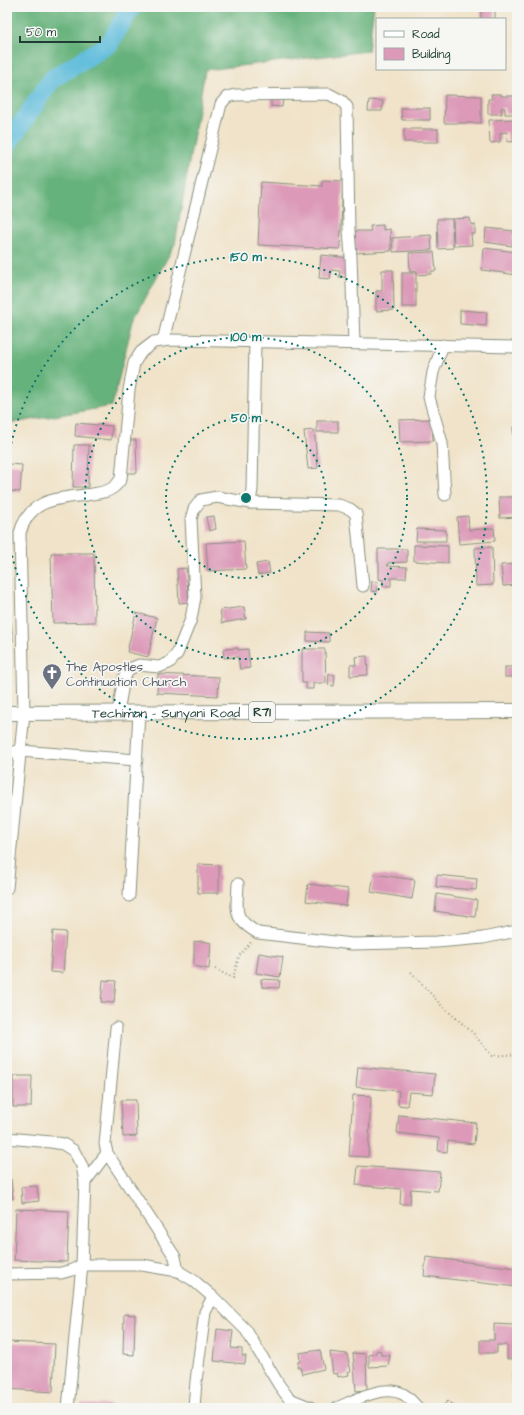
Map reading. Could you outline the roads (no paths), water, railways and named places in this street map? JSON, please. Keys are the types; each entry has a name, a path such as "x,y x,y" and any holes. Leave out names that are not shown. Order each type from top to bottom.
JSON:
{"main road":[{"name":"Techiman - Sunyani Road","path":"7,713 517,711"}],"street":[{"path":"163,341 221,104 227,97 236,95 329,94 342,101 347,107 349,230 354,343"},
{"path":"7,888 24,713 20,533 23,522 31,512 46,501 104,492 115,487 121,479 134,363 142,352 154,342 170,340 517,346"},
{"path":"250,503 252,489 254,342"},
{"path":"443,345 433,372 430,397 442,443 445,495"},
{"path":"118,712 124,678 129,669 139,665 159,667 169,663 177,654 191,619 195,597 191,519 194,509 201,500 217,497 250,503 339,505 350,509 356,514 363,586"},
{"path":"130,896 140,712"},
{"path":"7,753 20,751 137,760"},
{"path":"238,884 237,914 245,925 258,933 352,944 437,942 483,938 517,930"},
{"path":"116,1028 105,1144 108,1153 175,1256 178,1271"},
{"path":"7,1138 63,1144 74,1151 82,1166 85,1182 82,1265 68,1408"},
{"path":"85,1182 108,1153"},
{"path":"7,1274 61,1273 82,1265 142,1265 178,1271 194,1280 246,1330 279,1385 293,1404 312,1408"},
{"path":"194,1408 205,1312 213,1297"},
{"path":"337,1408 366,1395 389,1391 405,1395 417,1407"}],"waterway":[{"path":"7,145 52,79 109,44 131,7"}],"place":[{"name":"The Apostles Continuation Church","path":"52,690"}]}
